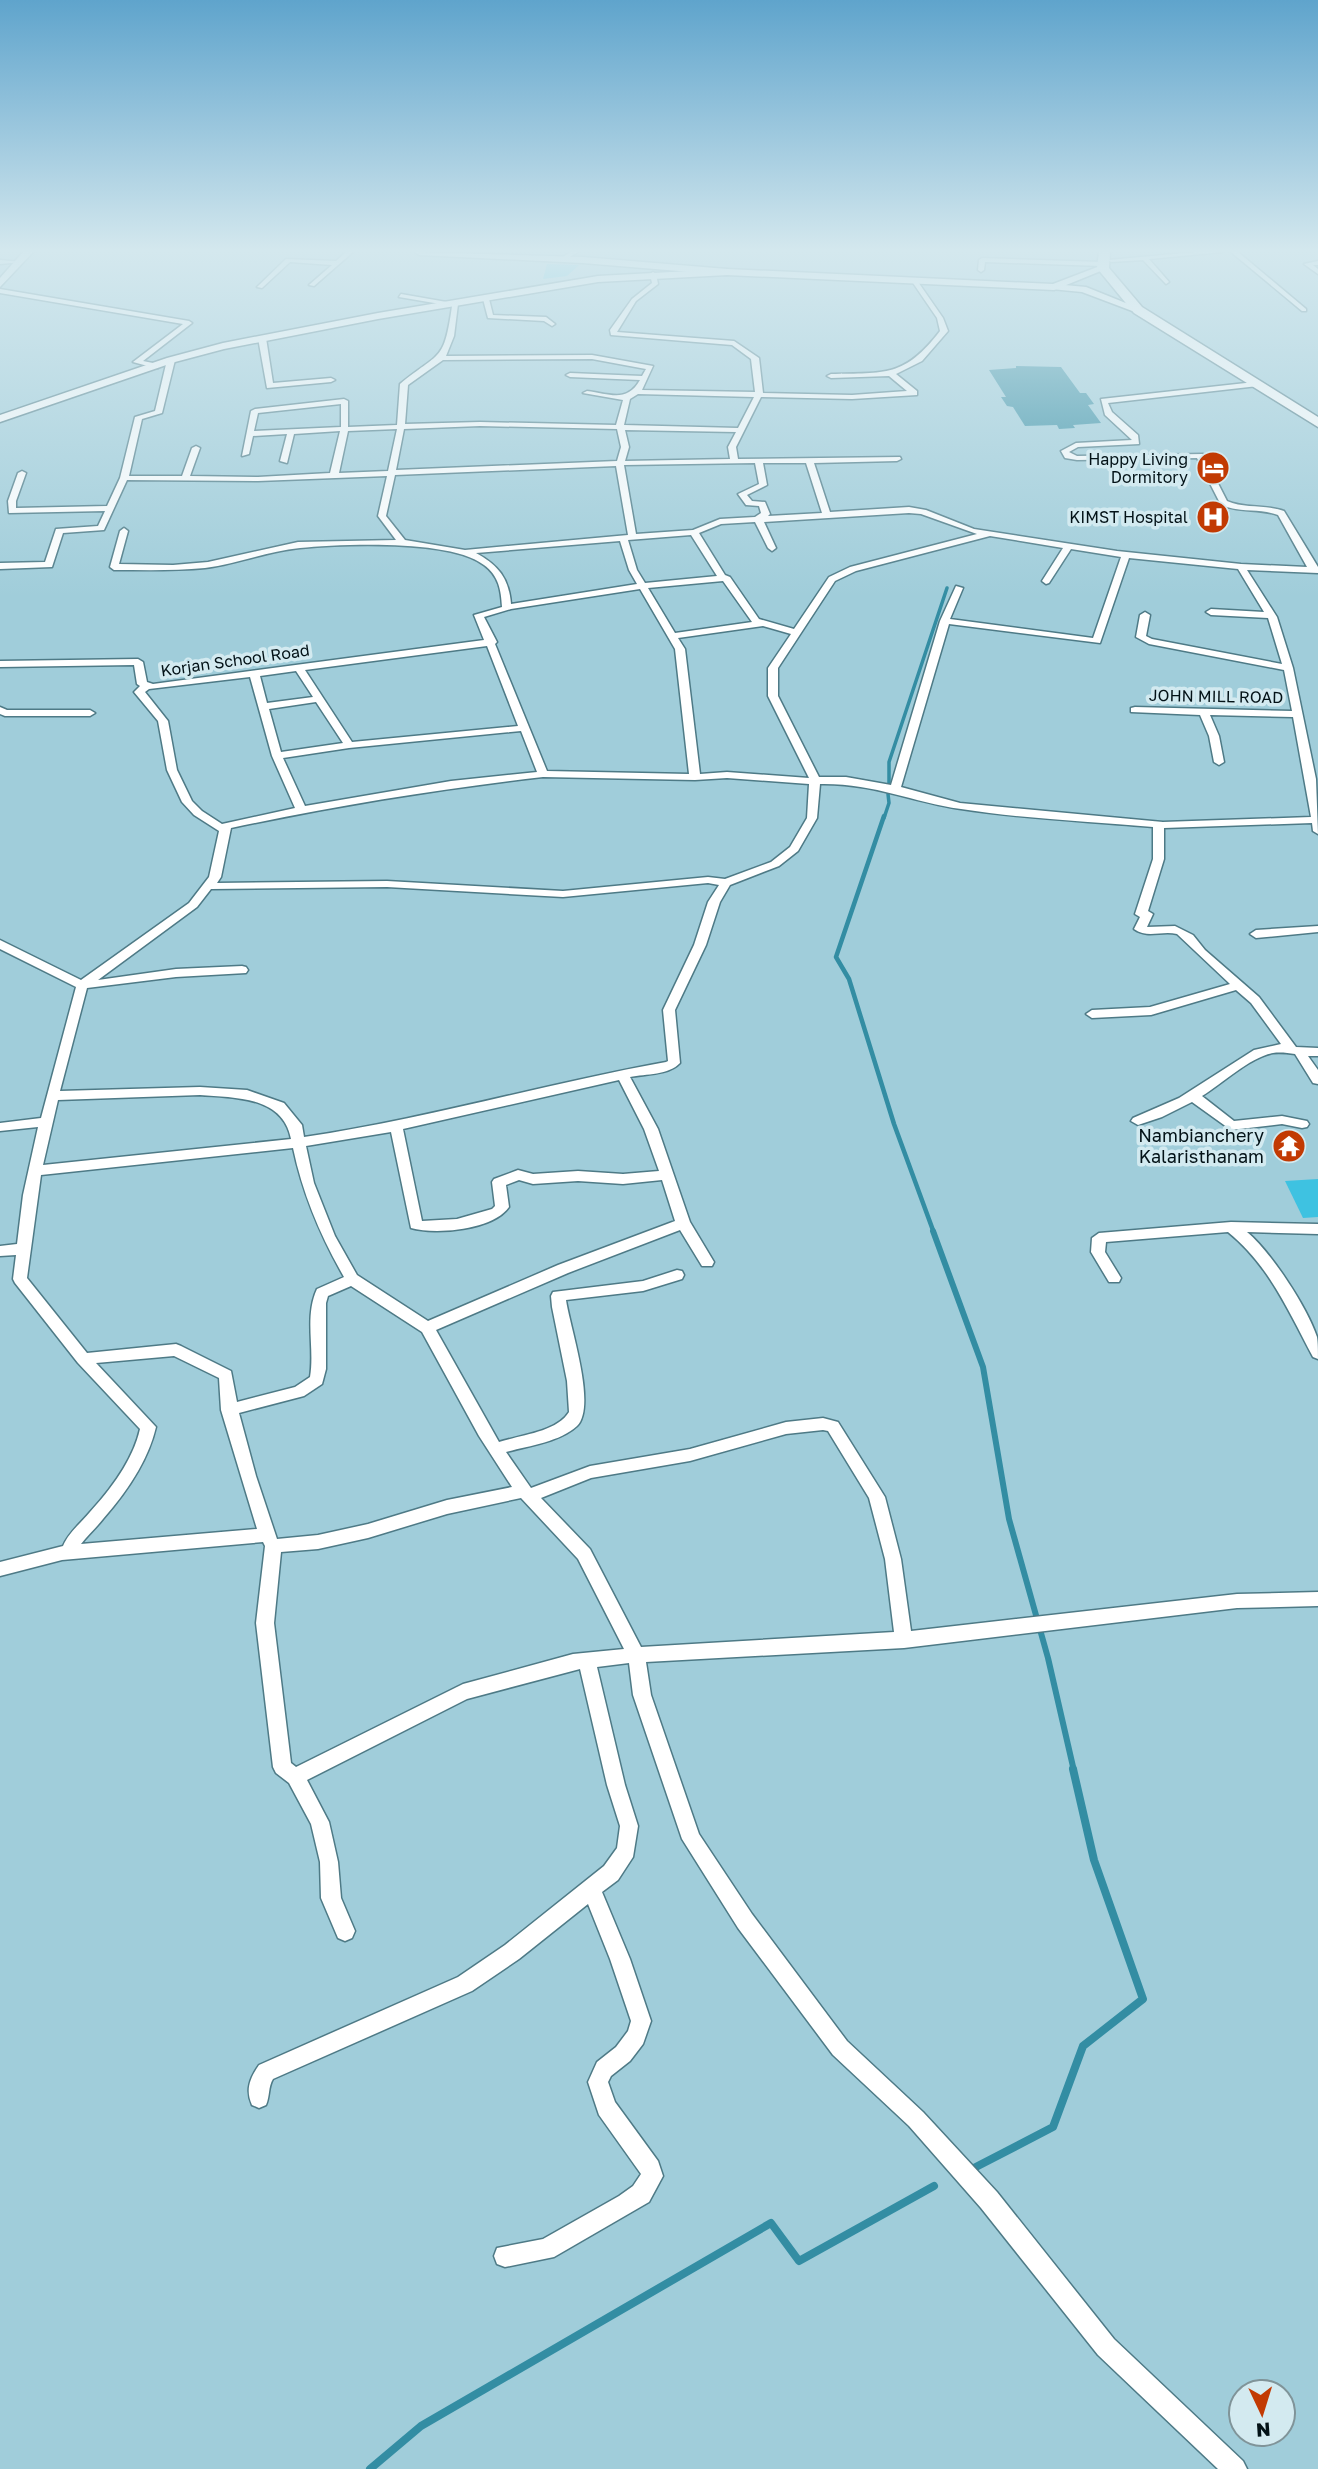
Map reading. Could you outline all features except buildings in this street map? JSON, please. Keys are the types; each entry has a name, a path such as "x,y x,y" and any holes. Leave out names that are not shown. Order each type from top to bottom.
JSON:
{"highway":[{"path":"1227,367 1318,424"},
{"path":"1237,367 1318,418"}],"main road":[{"path":"0,419 151,367"}],"street":[{"path":"0,566 48,565 60,531 101,528 124,478 139,417 158,413 169,367"},
{"path":"267,367 270,386 331,380"},
{"path":"402,542 382,516 401,427 404,384 430,367"},
{"path":"587,393 627,398 637,392 650,368 646,367"},
{"path":"734,461 732,447 759,394 756,367"},
{"path":"831,376 892,375 906,367"},
{"path":"570,375 644,379"},
{"path":"637,392 852,397 914,393 892,375"},
{"path":"1255,384 1104,401 1108,413 1135,437 1136,442 1076,445 1065,451 1068,456 1077,458 1200,456 1224,503 1233,508 1266,508 1281,513 1315,570"},
{"path":"627,398 620,426 625,447 620,463 632,570 680,649 695,777"},
{"path":"245,454 255,411 344,401 347,416 334,475"},
{"path":"250,434 480,424 741,430"},
{"path":"284,461 291,432"},
{"path":"184,479 196,448"},
{"path":"124,478 334,475 620,463 897,459"},
{"path":"758,460 763,485 742,494 749,503 762,504 766,514 758,519"},
{"path":"809,460 826,513"},
{"path":"22,473 12,501 12,511 110,508"},
{"path":"124,531 114,567 173,568 208,565 298,545 402,542 469,551 694,532 720,522 826,513 909,510 923,512 972,531 1126,555 1241,567 1315,570"},
{"path":"758,519 772,548"},
{"path":"694,532 721,576 727,579 760,624"},
{"path":"208,886 387,884 564,894 708,880 726,883 775,864 794,849 812,818 815,780 773,696 773,668 832,579 853,569 989,534"},
{"path":"1046,582 1069,546"},
{"path":"469,551 495,571 504,586 508,607"},
{"path":"945,621 1097,641 1126,555"},
{"path":"68,1552 75,1538 120,1485 146,1439 148,1427 83,1359 20,1279 35,1171 82,985 193,905 215,877 226,826 451,784 543,774 695,777 727,775 846,780 895,789 960,806 1158,824 1317,826 1314,779 1288,668 1270,615 1241,567"},
{"path":"543,774 479,615 508,607 641,586 723,578 721,576"},
{"path":"895,789 945,621 959,588"},
{"path":"1211,612 1270,615"},
{"path":"1145,615 1141,637 1149,641 1288,668"},
{"path":"672,636 760,624 796,633"},
{"name":"Korjan School Road","path":"0,664 138,662 142,684 153,687 492,642"},
{"path":"298,667 349,745"},
{"path":"254,673 277,757 301,810"},
{"path":"145,687 139,692 163,721 172,770 187,802 198,813 225,830"},
{"path":"263,707 317,699"},
{"path":"0,710 5,713 90,713"},
{"name":"JOHN MILL ROAD","path":"1135,710 1297,714"},
{"path":"1203,710 1214,736 1219,762"},
{"path":"277,757 349,745 524,728"},
{"path":"1158,824 1161,845 1159,864 1140,914 1147,914 1140,929 1180,929 1199,946 1200,951 1255,1000 1318,1080"},
{"path":"35,1171 301,1143 396,1126 622,1074 669,1066 674,1063 669,1010 700,945 714,902 726,883"},
{"path":"1256,934 1318,929"},
{"path":"1,946 82,985 176,972 242,970"},
{"path":"1091,1014 1151,1012 1239,985"},
{"path":"1138,1121 1169,1110 1256,1054 1279,1048 1318,1052"},
{"path":"622,1074 651,1129 683,1223 707,1262"},
{"path":"52,1096 200,1091 247,1094 279,1106 295,1125 301,1143 307,1183 328,1236 352,1279 427,1328 496,1449 526,1494 584,1554 636,1655 642,1695 691,1839 745,1921 840,2048 916,2119 989,2200 1106,2347 1234,2469"},
{"path":"1193,1096 1231,1126 1282,1120 1302,1124"},
{"path":"0,1128 47,1122"},
{"path":"396,1126 416,1224 424,1228 458,1223 498,1212 502,1207 499,1182 518,1175 533,1179 578,1176 623,1179 668,1175"},
{"path":"427,1328 563,1269 683,1223"},
{"path":"1114,1278 1098,1252 1099,1238 1231,1227 1318,1229"},
{"path":"1231,1227 1248,1238 1266,1264 1318,1353"},
{"path":"0,1251 24,1249"},
{"path":"496,1449 551,1431 571,1422 577,1415 578,1399 558,1296 643,1286 677,1275"},
{"path":"229,1410 299,1392 317,1380 320,1362 317,1334 319,1301 322,1293 352,1279"},
{"path":"83,1359 176,1350 226,1375 229,1410 270,1541 265,1623 282,1767 295,1777 320,1822 329,1862 331,1898 345,1931"},
{"path":"0,1569 68,1552 270,1541 318,1542 368,1531 447,1507 526,1494 590,1472 690,1455 786,1428 823,1424 833,1426 877,1497 893,1559 904,1640"},
{"path":"295,1777 463,1692 587,1661 636,1655 904,1640 1237,1601 1318,1599"},
{"path":"259,2098 259,2082 266,2072 465,1984 512,1952 611,1872 626,1851 629,1826 616,1786 587,1661"},
{"path":"505,2256 546,2249 627,2204 641,2194 652,2176 650,2169 607,2108 597,2082 604,2069 623,2054 636,2038 641,2021 620,1959 591,1888"}],"water":[{"path":"1061,367 1080,393 1086,393 1094,404 1088,405 1101,423 1059,429 1057,425 1025,426 1013,407 1007,406 1001,397 1006,397 989,370"}],"waterway":[{"path":"889,785 889,762 947,588"},
{"path":"884,818 889,803 888,794"},
{"path":"884,816 836,957 849,979 894,1124 934,1233"},
{"path":"933,1231 983,1367 1009,1519 1048,1658 1074,1771"},
{"path":"970,2170 1053,2127 1083,2046 1143,1999 1094,1860 1073,1769"},
{"path":"370,2469 421,2426 771,2223 799,2261 934,2186"}],"place":[{"name":"Happy Living Dormitory","path":"1213,468"},
{"name":"KIMST Hospital","path":"1213,517"},
{"name":"Nambianchery Kalaristhanam","path":"1289,1146"}]}
